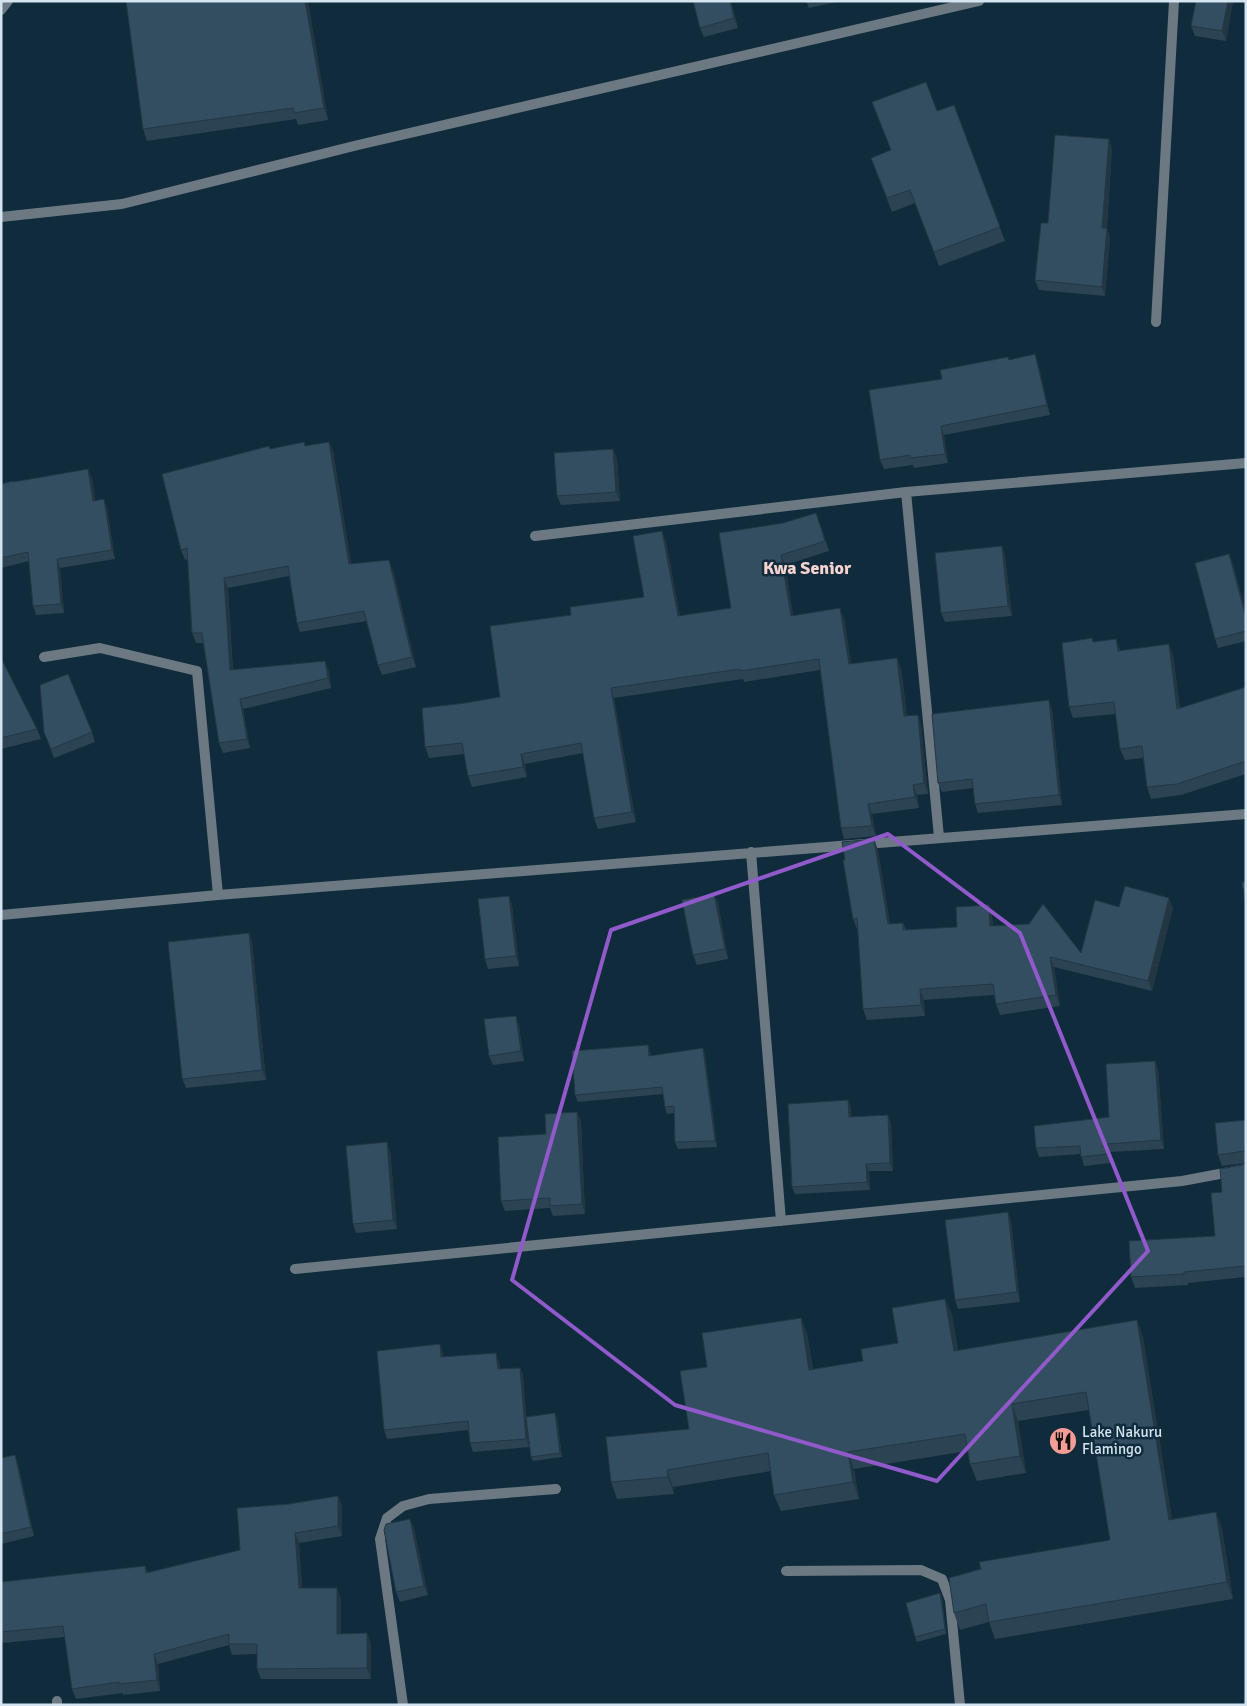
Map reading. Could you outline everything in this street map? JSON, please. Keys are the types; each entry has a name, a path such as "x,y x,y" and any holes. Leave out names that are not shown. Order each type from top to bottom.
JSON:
{"street":[{"path":"1,10 8,1"},
{"path":"1,217 122,204 358,145 979,1"},
{"path":"1156,322 1174,1"},
{"path":"535,536 906,492 1246,463"},
{"path":"906,492 939,837"},
{"path":"44,657 100,648 197,671 218,895"},
{"path":"1,915 218,895 1246,814"},
{"path":"752,852 781,1221"},
{"path":"296,1269 1182,1181 1246,1169"},
{"path":"403,1705 380,1539 387,1518 403,1506 429,1499 556,1490"},
{"path":"786,1571 921,1570 942,1579 950,1600 960,1705"}],"highlighted area":[{"path":"888,834 1020,933 1148,1251 937,1481 675,1405 512,1280 611,930"}],"building":[{"path":"126,1 305,1 324,108 294,113 293,108 143,129"},
{"path":"693,1 730,1 734,18 700,28"},
{"path":"1196,1 1228,1 1222,31 1191,26"},
{"path":"926,82 937,111 954,105 1000,227 934,252 910,190 887,198 871,158 891,150 872,102"},
{"path":"1055,135 1109,139 1102,228 1107,228 1102,287 1035,280 1041,223 1048,223"},
{"path":"1035,354 1047,405 941,426 945,454 910,458 910,455 880,460 869,390 942,379 940,370 1008,357 1009,360"},
{"path":"304,442 305,446 329,442 349,564 389,560 412,657 378,665 364,611 297,623 288,566 224,578 230,670 325,661 328,678 240,699 247,739 219,743 202,633 192,633 187,548 181,550 162,474 269,446 270,449"},
{"path":"613,449 616,492 557,496 554,453"},
{"path":"88,469 93,501 104,499 112,550 57,559 61,604 33,606 28,552 1,558 1,484"},
{"path":"816,513 825,541 781,555 791,616 840,608 849,664 897,658 904,716 918,715 924,783 913,785 915,797 868,804 872,826 841,828 819,659 611,688 632,812 594,818 581,743 521,754 523,767 468,776 462,743 425,747 422,708 500,697 490,626 571,615 570,607 644,597 633,536 662,531 678,616 731,608 719,533 783,523"},
{"path":"1002,546 1008,606 941,613 935,553"},
{"path":"1229,554 1246,618 1246,631 1215,639 1195,563"},
{"path":"1092,638 1093,642 1116,639 1118,651 1169,644 1177,709 1246,687 1246,761 1177,784 1147,787 1142,746 1120,749 1114,702 1069,707 1062,643"},
{"path":"1,658 37,729 1,738"},
{"path":"68,674 92,732 51,749 44,732 40,685"},
{"path":"1049,700 1059,795 975,804 972,779 938,783 932,714"},
{"path":"874,839 888,924 903,923 903,930 957,927 956,907 989,905 990,926 1029,924 1043,904 1081,953 1095,900 1119,907 1125,886 1169,898 1148,981 1050,957 1056,995 996,1004 993,984 920,989 921,1005 863,1009 857,918 853,919 843,860 845,860 842,842"},
{"path":"1242,882 1246,882 1246,907"},
{"path":"714,894 725,949 693,955 682,900"},
{"path":"509,896 516,956 485,959 478,899"},
{"path":"249,933 262,1070 183,1079 168,942"},
{"path":"516,1016 521,1051 489,1056 484,1019"},
{"path":"648,1045 649,1056 703,1048 715,1141 675,1142 674,1106 665,1107 662,1087 575,1095 572,1051"},
{"path":"1155,1061 1161,1140 1107,1144 1108,1154 1081,1157 1080,1146 1036,1148 1034,1126 1109,1117 1106,1064"},
{"path":"848,1100 849,1117 888,1115 890,1163 866,1164 867,1182 792,1187 788,1104"},
{"path":"577,1112 582,1204 550,1206 550,1198 501,1201 498,1137 546,1134 545,1114"},
{"path":"1246,1120 1246,1153 1244,1151 1218,1155 1215,1123"},
{"path":"387,1142 393,1220 353,1224 346,1146"},
{"path":"1246,1162 1246,1266 1184,1272 1184,1274 1131,1277 1129,1241 1215,1236 1211,1193 1222,1192 1220,1169 1243,1165"},
{"path":"1008,1212 1017,1292 955,1300 945,1220"},
{"path":"945,1299 954,1351 1137,1320 1169,1520 1216,1512 1227,1582 989,1622 986,1604 954,1613 949,1578 981,1569 979,1562 1110,1540 1086,1392 1012,1404 1020,1456 970,1464 965,1434 848,1452 853,1482 774,1495 768,1453 667,1470 668,1477 611,1482 606,1437 689,1429 680,1371 707,1367 702,1333 801,1318 809,1370 863,1361 861,1349 898,1343 892,1308"},
{"path":"440,1344 441,1357 496,1353 498,1369 520,1368 526,1439 470,1443 468,1421 384,1430 377,1351"},
{"path":"555,1413 560,1453 531,1457 526,1417"},
{"path":"15,1455 31,1527 1,1534 1,1458"},
{"path":"338,1496 338,1526 295,1533 299,1588 337,1588 337,1634 367,1633 367,1668 257,1669 257,1644 229,1644 229,1634 154,1654 157,1680 119,1684 119,1682 72,1689 63,1626 1,1632 1,1582 145,1566 146,1573 240,1550 237,1508 289,1504"},
{"path":"410,1519 424,1586 396,1592 384,1530 386,1524"},
{"path":"940,1593 945,1629 915,1637 906,1603"}],"place":[{"name":"Lake Nakuru Flamingo","path":"1063,1441"}],"district":[{"name":"Kwa Senior","path":"807,568"}]}
